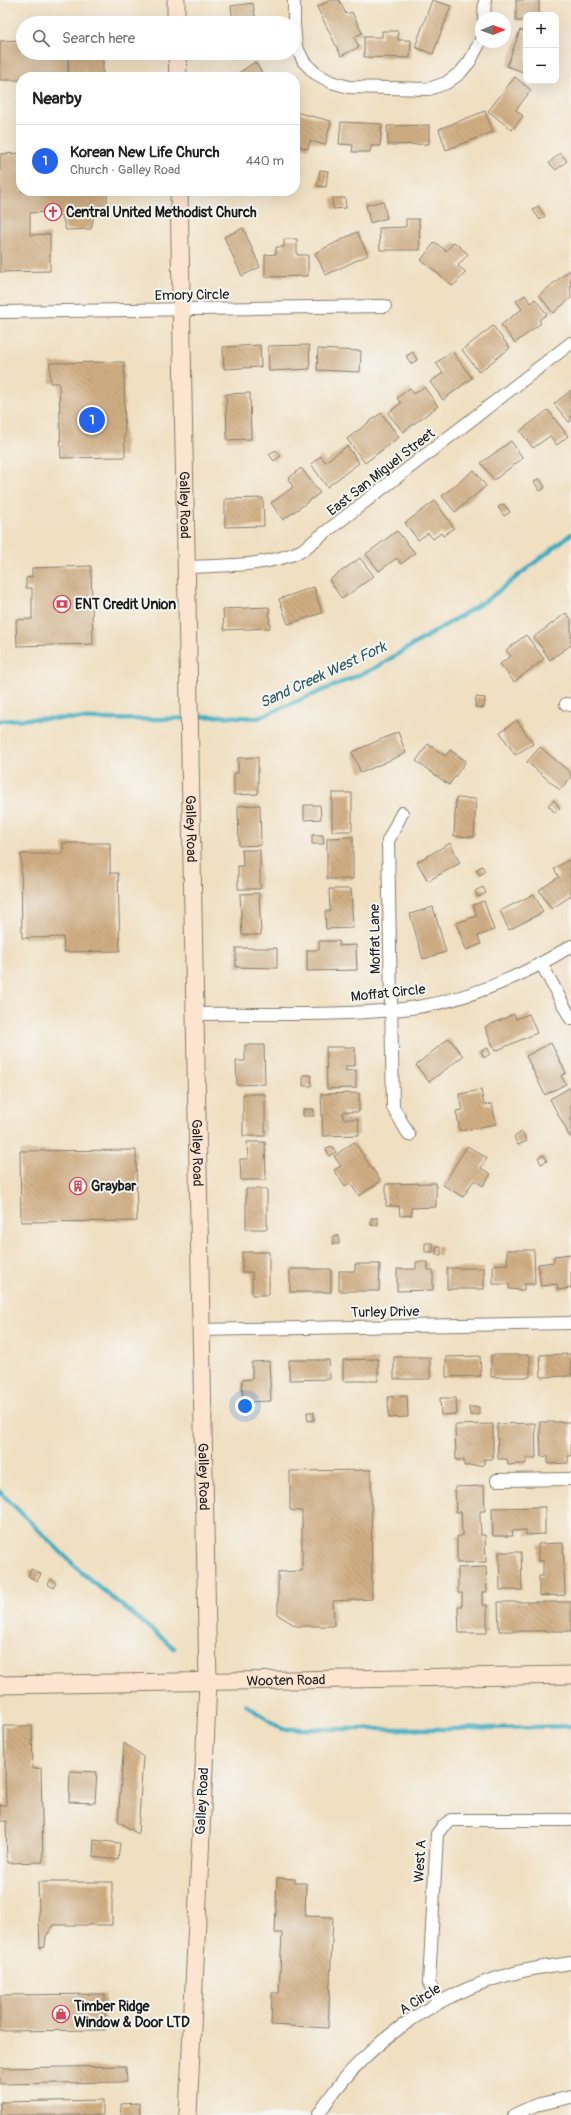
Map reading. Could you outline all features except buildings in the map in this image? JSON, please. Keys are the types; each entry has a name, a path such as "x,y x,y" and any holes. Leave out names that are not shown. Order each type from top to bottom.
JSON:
{"main road":[{"path":"176,0 176,16"},
{"path":"177,60 178,72"},
{"name":"Galley Road","path":"180,196 200,1330 208,1682 188,2115"},
{"name":"Wooten Road","path":"0,1685 571,1675"}],"street":[{"path":"294,0 294,16"},
{"path":"484,12 485,0"},
{"path":"300,54 304,62 315,73 331,82 349,87 429,89 446,82 460,73 470,61 477,48"},
{"name":"Emory Circle","path":"0,312 385,306"},
{"name":"East San Miguel Street","path":"187,567 260,564 283,559 301,551 571,343"},
{"name":"Moffat Lane","path":"402,813 388,841 393,1108 409,1135"},
{"name":"Moffat Circle","path":"195,1014 361,1012 411,1008 457,998 513,977 541,964 571,946"},
{"path":"541,964 571,1019"},
{"name":"Turley Drive","path":"200,1330 571,1323"},
{"path":"497,1480 571,1479"},
{"name":"West A","path":"439,2003 429,1983 437,1834 443,1826 451,1820 571,1820"},
{"name":"A Circle","path":"318,2115 355,2067 396,2032 439,2003 474,1986 512,1973 571,1963"},
{"path":"514,2115 536,2105 571,2098"}],"waterway":[{"name":"Sand Creek West Fork","path":"193,717 221,716 258,718 375,668 490,598 571,534"},
{"name":"Sand Creek West Fork","path":"0,721 23,719 186,718"},
{"path":"0,1492 82,1573 174,1648"},
{"path":"246,1705 282,1729 453,1729 571,1726"}],"place":[{"name":"Central United Methodist Church","path":"53,212"},
{"name":"Korean New Life Church","path":"92,420"},
{"name":"ENT Credit Union","path":"62,604"},
{"name":"Graybar","path":"78,1186"},
{"name":"Timber Ridge Window & Door LTD","path":"61,2014"}]}
